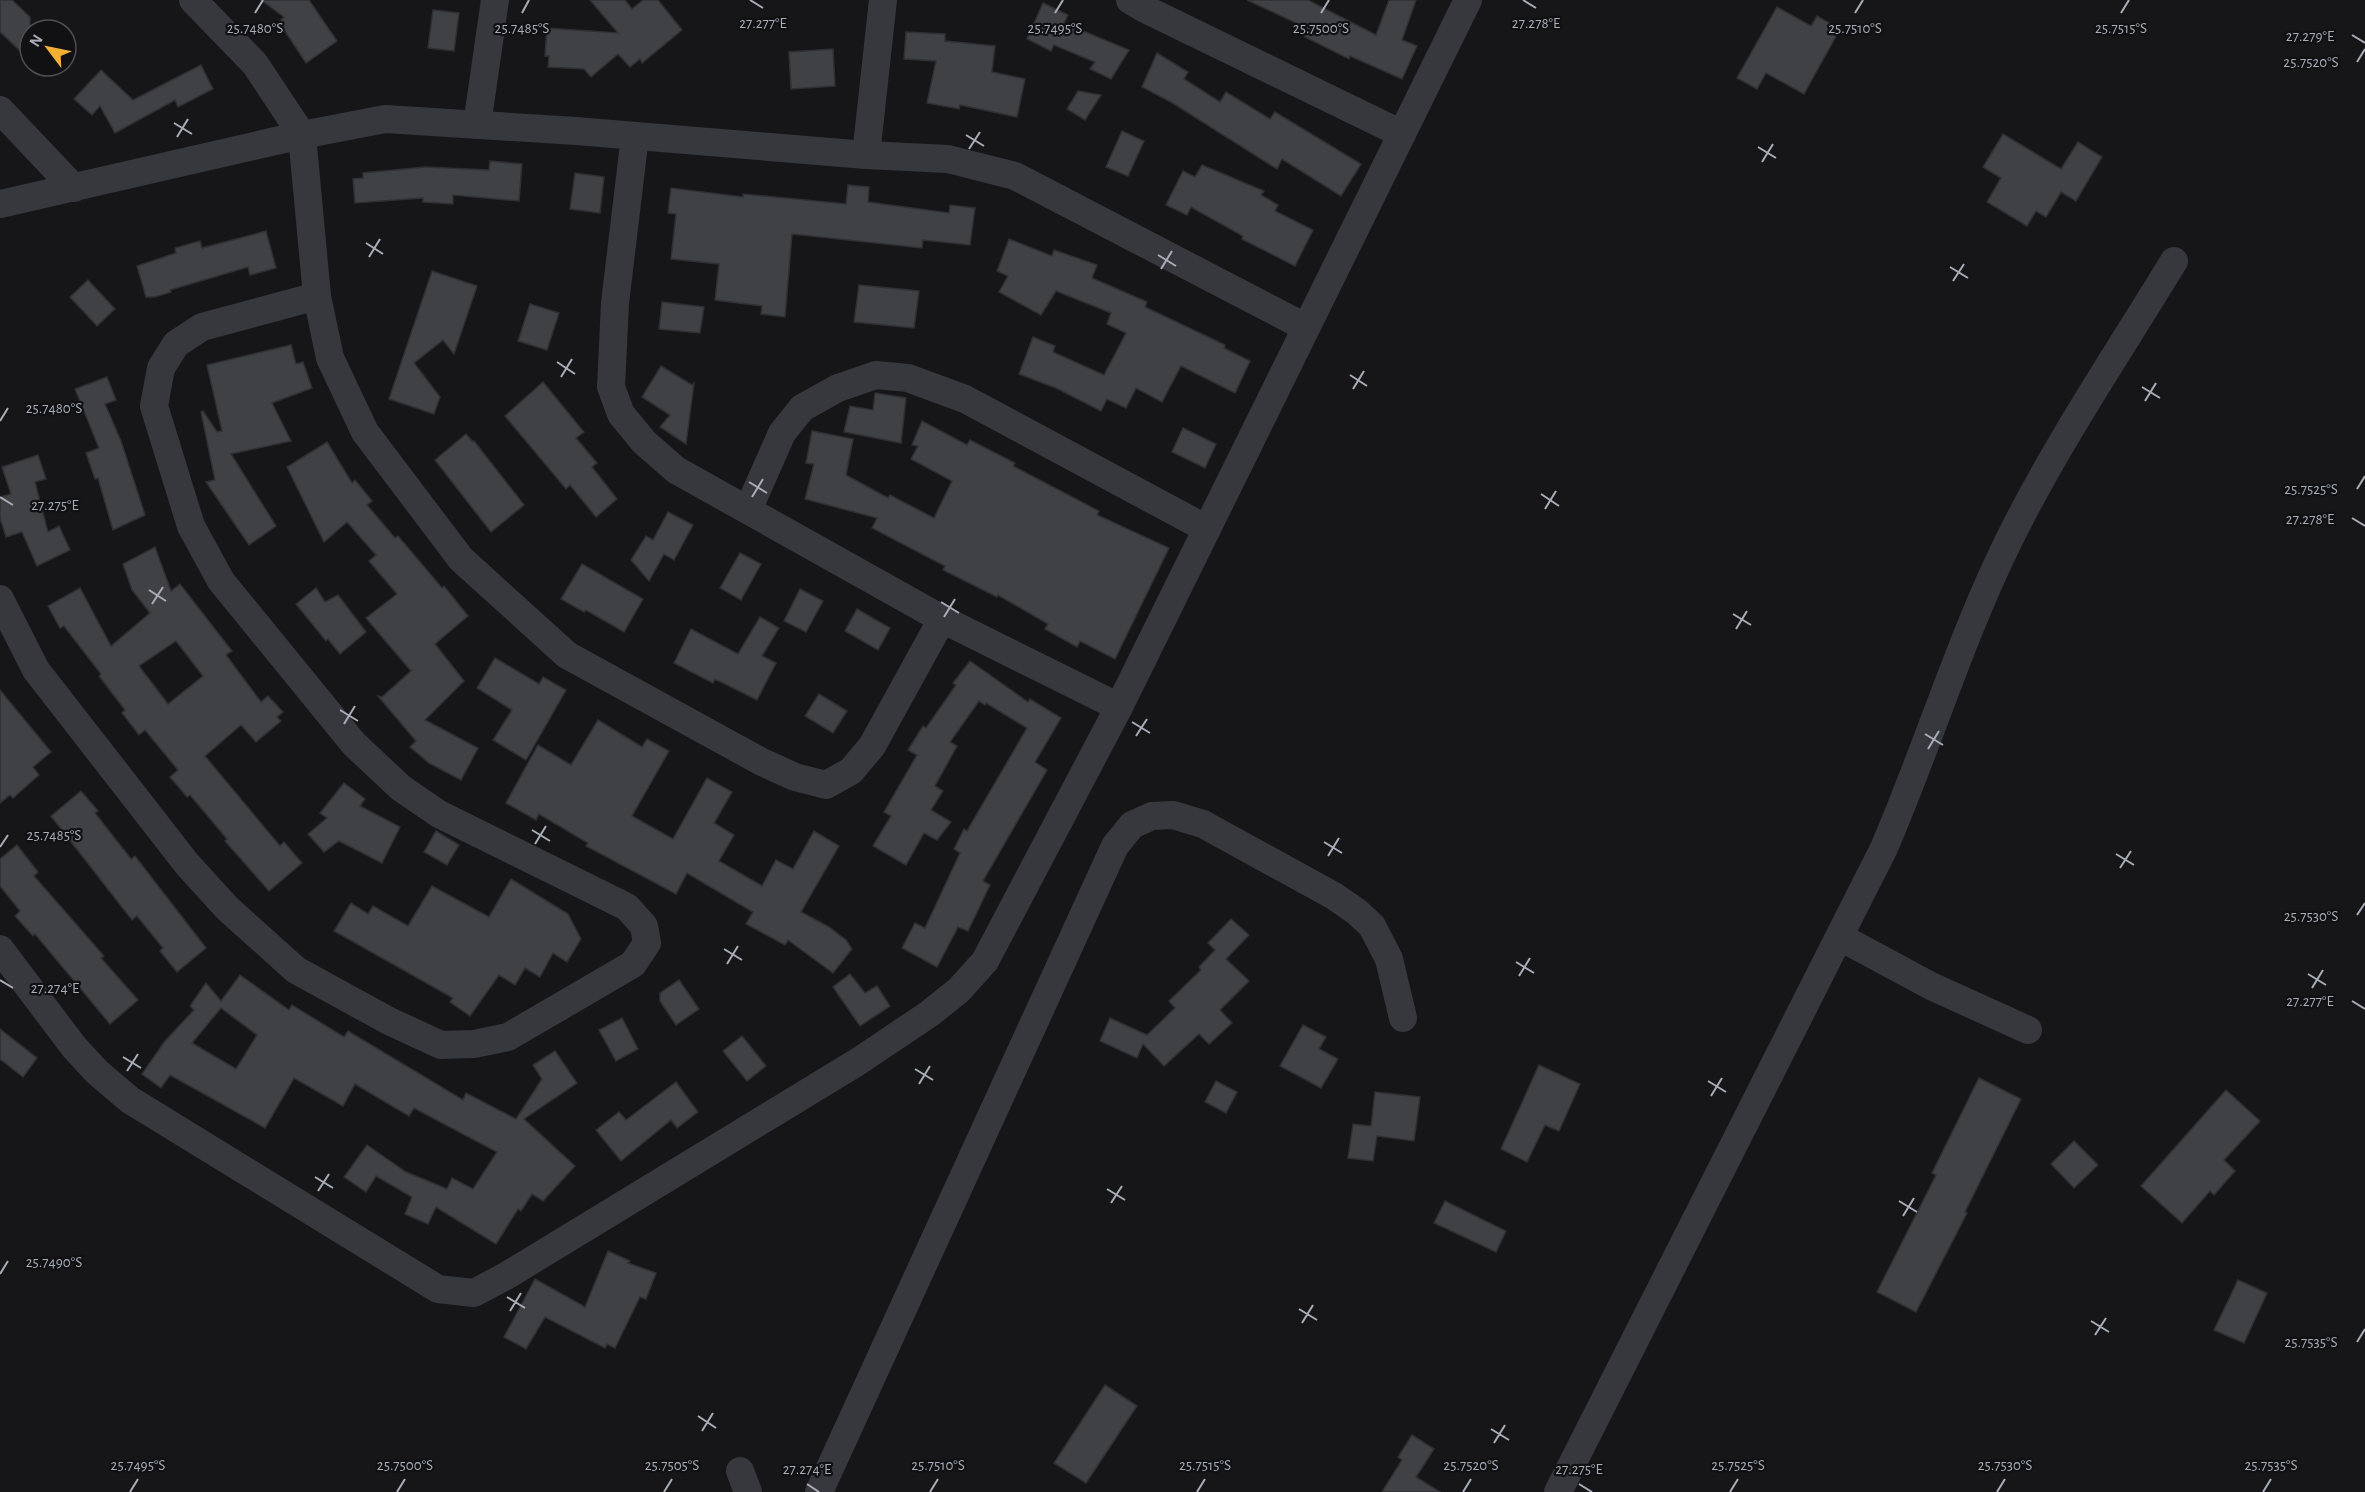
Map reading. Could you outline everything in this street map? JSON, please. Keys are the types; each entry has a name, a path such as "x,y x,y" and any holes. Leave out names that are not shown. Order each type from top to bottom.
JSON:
{"street":[{"path":"194,0 255,64 302,135 317,296 330,358 365,432 461,559 567,655 762,762 795,777 826,785 851,771 872,746 942,620"},
{"path":"477,125 495,0"},
{"path":"866,155 883,0"},
{"path":"1130,0 1402,134"},
{"path":"0,949 75,1047 97,1072 130,1100 438,1289 474,1293 506,1276 859,1061 929,1014 959,990 985,961 1119,707 1468,0"},
{"path":"0,110 74,188"},
{"path":"0,204 302,135 385,119 866,155 948,159 1015,176 1305,327"},
{"path":"635,136 615,303 611,387 621,414 644,442 676,470 942,620 1119,707"},
{"path":"1558,1492 1840,937 1905,799 1967,632 2009,539 2042,479 2174,261"},
{"path":"0,599 36,670 187,864 227,908 297,970 389,1022 441,1045 474,1044 508,1037 633,964 647,943 644,926 627,907 439,814 401,788 354,744 221,581 191,526 154,406 161,368 176,345 202,327 317,296"},
{"path":"748,510 782,433 802,408 838,388 876,375 908,378 965,399 1207,529"},
{"path":"819,1492 1114,846 1132,825 1152,816 1173,814 1203,824 1334,896 1357,912 1372,926 1389,959 1403,1018"},
{"path":"1840,937 1931,986 2028,1030"}],"building":[{"path":"0,0 12,0 30,17 18,18 18,49 0,32"},
{"path":"261,0 309,0 337,41 306,63 279,22 284,17"},
{"path":"590,0 625,0 632,9 643,0 658,0 682,30 642,63 640,59 630,67 618,54 591,77 584,69 548,67 549,56 545,56 547,28 618,33"},
{"path":"1247,0 1308,0 1376,35 1389,0 1416,0 1402,40 1417,46 1402,79 1350,56 1349,59 1305,37 1309,29"},
{"path":"1043,3 1068,15 1064,23 1129,50 1111,79 1090,69 1095,62 1054,45 1051,51 1027,39"},
{"path":"1777,7 1811,26 1817,16 1840,29 1804,94 1766,73 1757,89 1737,78"},
{"path":"433,10 459,13 454,51 428,48"},
{"path":"906,32 945,34 945,41 995,46 992,72 1025,79 1017,117 960,105 959,109 927,103 936,61 904,59"},
{"path":"833,49 835,86 791,89 789,52"},
{"path":"1157,53 1188,72 1184,79 1220,102 1226,92 1270,119 1275,112 1361,164 1341,196 1282,159 1277,169 1171,102 1142,87"},
{"path":"201,65 213,89 178,107 175,100 115,133 100,106 92,115 74,99 101,70 133,100"},
{"path":"1078,91 1101,95 1085,120 1067,109"},
{"path":"1122,131 1144,141 1128,176 1106,167"},
{"path":"2003,134 2061,169 2078,142 2102,157 2076,201 2061,192 2046,217 2036,211 2027,226 1987,202 2001,178 1983,167"},
{"path":"490,161 522,164 519,201 453,195 453,204 423,202 423,198 355,203 353,179 363,178 363,173 425,167 489,170"},
{"path":"1202,165 1264,191 1261,195 1278,205 1275,211 1313,230 1295,266 1242,239 1243,236 1191,207 1187,215 1166,205 1183,171 1195,177"},
{"path":"575,173 604,177 600,213 570,209"},
{"path":"848,185 869,187 868,202 949,213 950,205 975,208 970,245 923,240 922,248 792,234 785,317 761,314 762,306 715,300 719,264 671,259 676,214 668,213 671,188 743,197 743,194 846,204"},
{"path":"266,231 276,268 250,275 248,267 170,290 171,292 155,297 146,297 137,266 176,253 175,248 200,241 202,248"},
{"path":"1009,239 1052,256 1054,250 1097,265 1092,278 1147,302 1145,307 1225,345 1224,348 1250,361 1235,393 1181,366 1162,402 1136,388 1126,408 1107,399 1101,411 1056,388 1019,374 1033,337 1055,346 1053,352 1104,375 1126,333 1107,324 1111,313 1056,291 1041,315 999,292 1008,276 997,271"},
{"path":"432,271 477,286 454,354 443,340 414,363 440,397 434,414 389,399"},
{"path":"88,280 115,309 97,326 70,297"},
{"path":"859,285 919,291 914,328 854,322"},
{"path":"662,302 704,307 700,333 659,329"},
{"path":"530,304 559,313 547,350 518,341"},
{"path":"291,345 296,364 303,362 312,388 272,403 291,441 231,454 276,526 249,545 206,482 215,480 201,412 203,411 217,432 222,431 207,365"},
{"path":"661,366 692,385 694,383 686,444 660,427 670,415 642,397"},
{"path":"107,377 116,400 105,404 121,441 145,515 113,530 98,478 95,479 86,453 99,448 75,389"},
{"path":"543,382 584,432 576,438 597,463 592,467 617,499 596,517 570,485 566,489 505,416"},
{"path":"875,393 906,398 901,443 844,432 850,406 873,410"},
{"path":"922,421 967,445 970,440 1015,463 1013,466 1099,511 1097,515 1169,548 1115,659 1080,641 1077,647 1045,629 1048,624 998,595 997,597 943,570 945,566 872,528 877,518 805,499 814,464 806,463 812,431 853,439 846,475 888,498 890,495 934,518 952,481 911,459 918,446 912,445"},
{"path":"1183,428 1216,444 1205,468 1172,452"},
{"path":"466,434 524,505 491,532 435,460"},
{"path":"327,442 352,483 355,480 372,501 367,505 395,538 398,536 442,588 444,586 468,616 435,644 464,681 425,720 478,748 461,780 429,763 410,747 416,741 378,696 382,697 411,671 366,618 397,594 369,561 376,555 347,522 324,542 287,467"},
{"path":"38,455 46,479 35,482 48,532 59,526 70,550 37,566 22,532 6,537 0,518 0,497 11,494 2,467"},
{"path":"668,512 693,525 674,560 664,554 649,581 631,560 646,536 653,540"},
{"path":"155,547 171,591 180,584 232,651 226,655 261,702 268,696 283,712 277,717 281,721 256,742 241,725 205,756 280,846 284,842 302,863 269,891 225,841 227,839 190,795 187,797 170,777 178,770 145,730 139,735 122,713 125,710 99,676 101,674 64,626 60,628 48,606 80,588 111,646 150,613 132,590 123,564","holes":["176,641 203,676 168,704 139,666"]},
{"path":"740,553 761,564 741,600 720,588"},
{"path":"582,564 643,599 624,632 586,610 584,612 561,599"},
{"path":"316,588 325,602 338,595 366,632 340,654 328,639 326,641 296,604"},
{"path":"800,589 823,601 806,632 784,621"},
{"path":"857,609 890,628 878,650 845,631"},
{"path":"760,617 779,628 762,656 776,663 757,700 715,679 713,683 674,663 691,629 738,654"},
{"path":"495,658 539,684 543,677 566,690 526,760 493,740 512,710 477,688"},
{"path":"970,661 1028,702 1030,699 1061,718 1035,762 1047,770 983,881 990,885 968,931 958,927 937,967 902,948 915,923 925,928 960,853 954,849 964,829 967,831 1027,728 979,701 950,742 957,746 935,786 943,791 931,810 951,822 937,840 924,833 906,865 873,846 891,816 884,812 917,755 908,750 923,726 926,728 956,685 953,683"},
{"path":"0,690 51,752 33,767 39,775 13,798 10,795 0,803"},
{"path":"819,694 847,711 833,733 805,716"},
{"path":"598,720 642,747 647,739 669,751 632,816 673,839 707,778 732,792 714,823 734,835 719,861 762,886 776,860 793,869 814,831 839,846 801,912 829,927 846,940 852,949 833,973 788,940 785,945 746,924 753,912 687,873 676,894 586,846 588,843 539,814 536,820 506,803 538,745 571,765"},
{"path":"344,783 365,799 360,806 400,827 382,863 339,841 324,852 308,834 327,818 320,813"},
{"path":"81,791 98,811 95,813 131,859 135,856 206,948 177,972 160,951 163,948 137,916 132,920 51,816"},
{"path":"436,831 459,845 447,865 424,852"},
{"path":"17,845 38,872 34,876 104,956 101,958 138,1000 110,1024 35,934 33,936 15,916 20,911 0,886 0,859"},
{"path":"511,879 568,914 581,939 567,962 553,953 540,977 525,968 515,985 499,975 470,1016 450,1002 453,998 334,931 351,903 368,914 373,906 408,926 432,886 489,917"},
{"path":"1231,919 1249,935 1226,959 1249,981 1220,1010 1232,1023 1209,1044 1199,1034 1164,1066 1143,1044 1137,1058 1100,1041 1110,1018 1147,1035 1175,1008 1169,1001 1201,970 1199,967 1215,950 1208,943"},
{"path":"850,974 865,993 877,986 890,1006 860,1026 833,987"},
{"path":"240,975 289,1010 292,1005 344,1037 348,1031 463,1100 466,1093 516,1119 542,1079 533,1065 555,1051 577,1083 524,1119 575,1166 543,1201 532,1194 521,1211 518,1209 496,1244 436,1207 428,1224 405,1214 412,1197 376,1176 366,1192 344,1177 367,1145 406,1172 447,1189 452,1178 473,1189 497,1152 414,1108 409,1116 355,1084 343,1106 294,1078 265,1128 170,1075 161,1088 142,1074 165,1041 194,1010 190,1006 206,983 221,1001","holes":["221,1008 257,1035 236,1069 192,1043"]},
{"path":"679,980 699,1009 676,1025 660,1001 660,993"},
{"path":"622,1018 638,1049 616,1061 599,1030"},
{"path":"1303,1025 1326,1037 1319,1049 1338,1059 1321,1088 1280,1066"},
{"path":"0,1029 37,1058 23,1077 0,1059"},
{"path":"742,1036 766,1066 747,1081 723,1051"},
{"path":"1539,1065 1580,1084 1559,1131 1545,1125 1527,1162 1501,1149"},
{"path":"1979,1078 2021,1099 1965,1212 1967,1213 1916,1312 1877,1292 1936,1175 1932,1173"},
{"path":"1216,1081 1237,1092 1226,1113 1205,1102"},
{"path":"676,1082 698,1112 677,1128 671,1120 621,1161 596,1130 619,1112 626,1120"},
{"path":"2226,1090 2260,1121 2224,1160 2235,1171 2214,1195 2210,1191 2182,1223 2141,1186"},
{"path":"1375,1092 1420,1097 1414,1141 1377,1136 1373,1161 1348,1158 1353,1124 1371,1126"},
{"path":"2074,1141 2098,1165 2074,1188 2051,1164"},
{"path":"1445,1201 1506,1231 1496,1252 1434,1223"},
{"path":"608,1251 630,1261 628,1263 656,1273 646,1299 640,1297 615,1348 607,1344 605,1348 545,1317 526,1349 504,1337 535,1279 585,1307"},
{"path":"2238,1280 2267,1293 2244,1343 2214,1330"},
{"path":"1105,1385 1137,1406 1086,1483 1054,1463"},
{"path":"1412,1435 1434,1449 1416,1477 1440,1492 1382,1492 1402,1460 1398,1457"}]}
